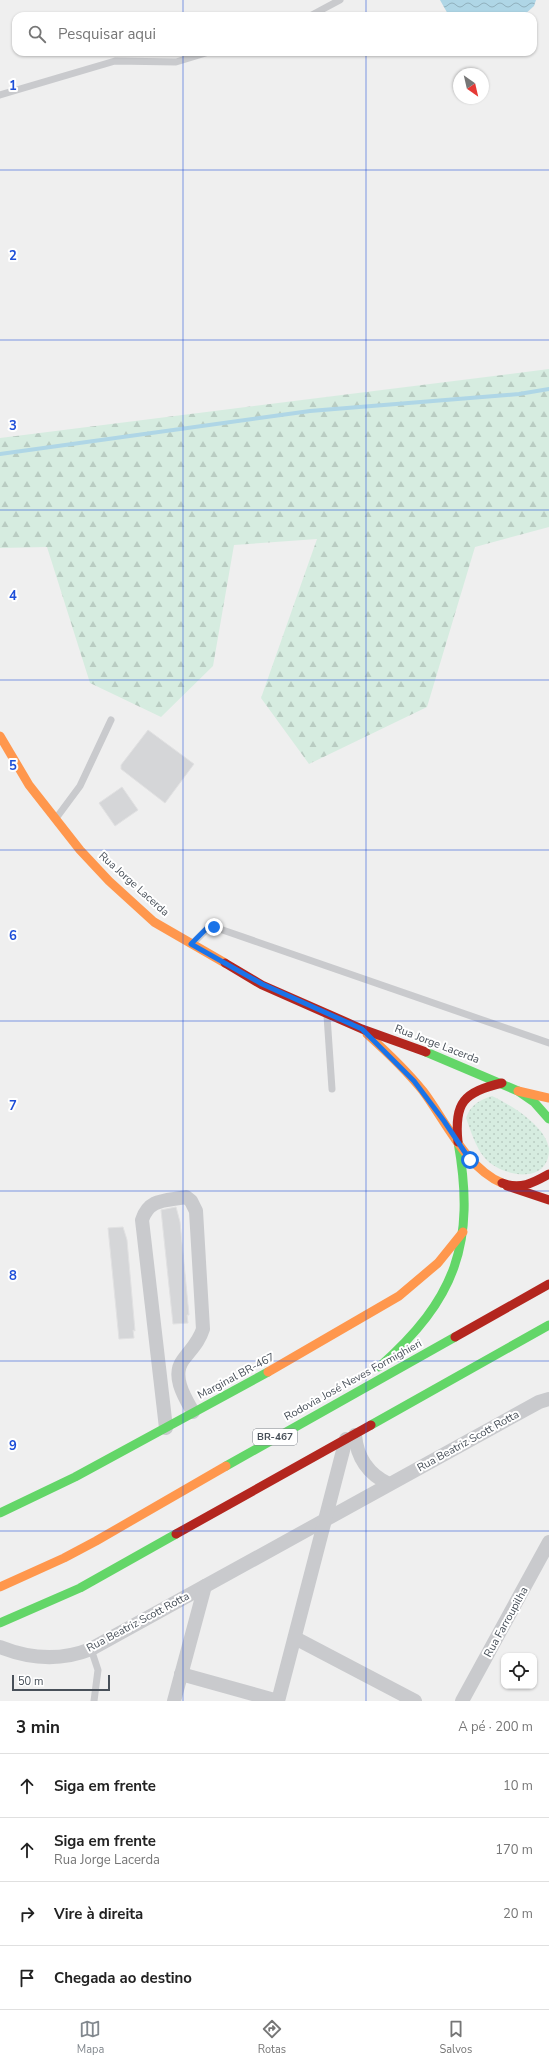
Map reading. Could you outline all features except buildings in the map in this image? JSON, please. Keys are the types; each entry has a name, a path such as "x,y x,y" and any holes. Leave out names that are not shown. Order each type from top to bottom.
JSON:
{"main road":[{"name":"Rua Jorge Lacerda","path":"0,736 29,785 55,820 80,850 154,922 262,984 362,1029 418,1048 518,1090"},
{"name":"Rua Jorge Lacerda","path":"362,1029 389,1054 414,1081 430,1101 470,1160 482,1170 507,1186 549,1200"},
{"path":"309,1418 401,1350 420,1330 443,1294 452,1274 463,1232 466,1212 465,1184 455,1122 458,1106 469,1094 482,1087 502,1083"},
{"path":"518,1090 549,1098"},
{"path":"518,1090 534,1102 549,1119"},
{"path":"507,1186 522,1188 537,1183 549,1174"},
{"name":"Marginal BR-467","path":"0,1513 75,1477 166,1428 307,1351 399,1296 438,1263 463,1232"},
{"name":"Rodovia José Neves Formighieri","path":"0,1587 89,1544 309,1418 549,1284"},
{"path":"0,1623 80,1588 549,1325"}],"street":[{"path":"166,1428 142,1220 145,1209 152,1204 186,1198 191,1201 196,1211 203,1329 200,1340 182,1362 179,1373 181,1391 193,1412"},
{"path":"163,1401 181,1391"},
{"name":"Rua Beatriz Scott Rotta","path":"0,1647 40,1657 52,1658 74,1655 91,1649 539,1402 549,1399"},
{"path":"350,1437 364,1463 373,1474 389,1484"},
{"path":"181,1674 278,1701 325,1520 350,1437"},
{"name":"Rua Farroupilha","path":"462,1701 549,1542"},
{"name":"Rua Beatriz Scott Rotta","path":"174,1701 205,1586"},
{"path":"294,1638 415,1701"}],"lane":[{"path":"318,12 340,0"},
{"path":"0,95 115,61 176,62 196,56"},
{"path":"55,820 80,786 111,720"},
{"path":"191,944 208,927 214,927 549,1043"},
{"path":"327,1014 332,1089"},
{"path":"91,1649 98,1670 94,1701"}],"green space":[{"path":"549,369 549,527 475,547 427,707 309,764 261,698 317,539 234,545 213,666 161,717 90,683 47,547 0,548 0,438"},
{"path":"492,1096 518,1111 535,1124 542,1132 549,1149 547,1161 541,1169 532,1173 511,1173 491,1164 481,1153 466,1118 470,1109 476,1103"}],"water":[{"path":"440,0 536,0 534,6 527,12 447,12"}],"waterway":[{"path":"0,454 310,411 519,394 549,389"}],"traffic: fast":[{"path":"426,1052 518,1091 534,1102 549,1119"},
{"path":"379,1367 405,1342 426,1317 443,1293 454,1267 461,1240 464,1210 463,1178 458,1142"},
{"path":"371,1425 549,1325"},
{"path":"226,1466 455,1337"},
{"path":"0,1513 75,1477 268,1372"},
{"path":"0,1623 80,1588 176,1534"}],"traffic: slow":[{"path":"0,736 29,785 80,850 109,881 154,922 225,963"},
{"path":"367,1034 396,1061 423,1091 467,1155 489,1176 502,1183"},
{"path":"518,1091 549,1098"},
{"path":"268,1372 399,1296 438,1263 463,1232"},
{"path":"0,1587 64,1558 96,1541 226,1466"}],"traffic: jam":[{"path":"225,963 262,985 362,1029 426,1052"},
{"path":"458,1142 458,1117 460,1108 464,1101 470,1095 479,1090 502,1083"},
{"path":"502,1183 521,1186 532,1183 549,1174"},
{"path":"507,1186 549,1200"},
{"path":"455,1337 549,1284"},
{"path":"176,1534 371,1425"}],"route":[{"path":"214,927 208,927 191,944 262,984 362,1029 398,1063 414,1081 430,1101 470,1160"}]}
